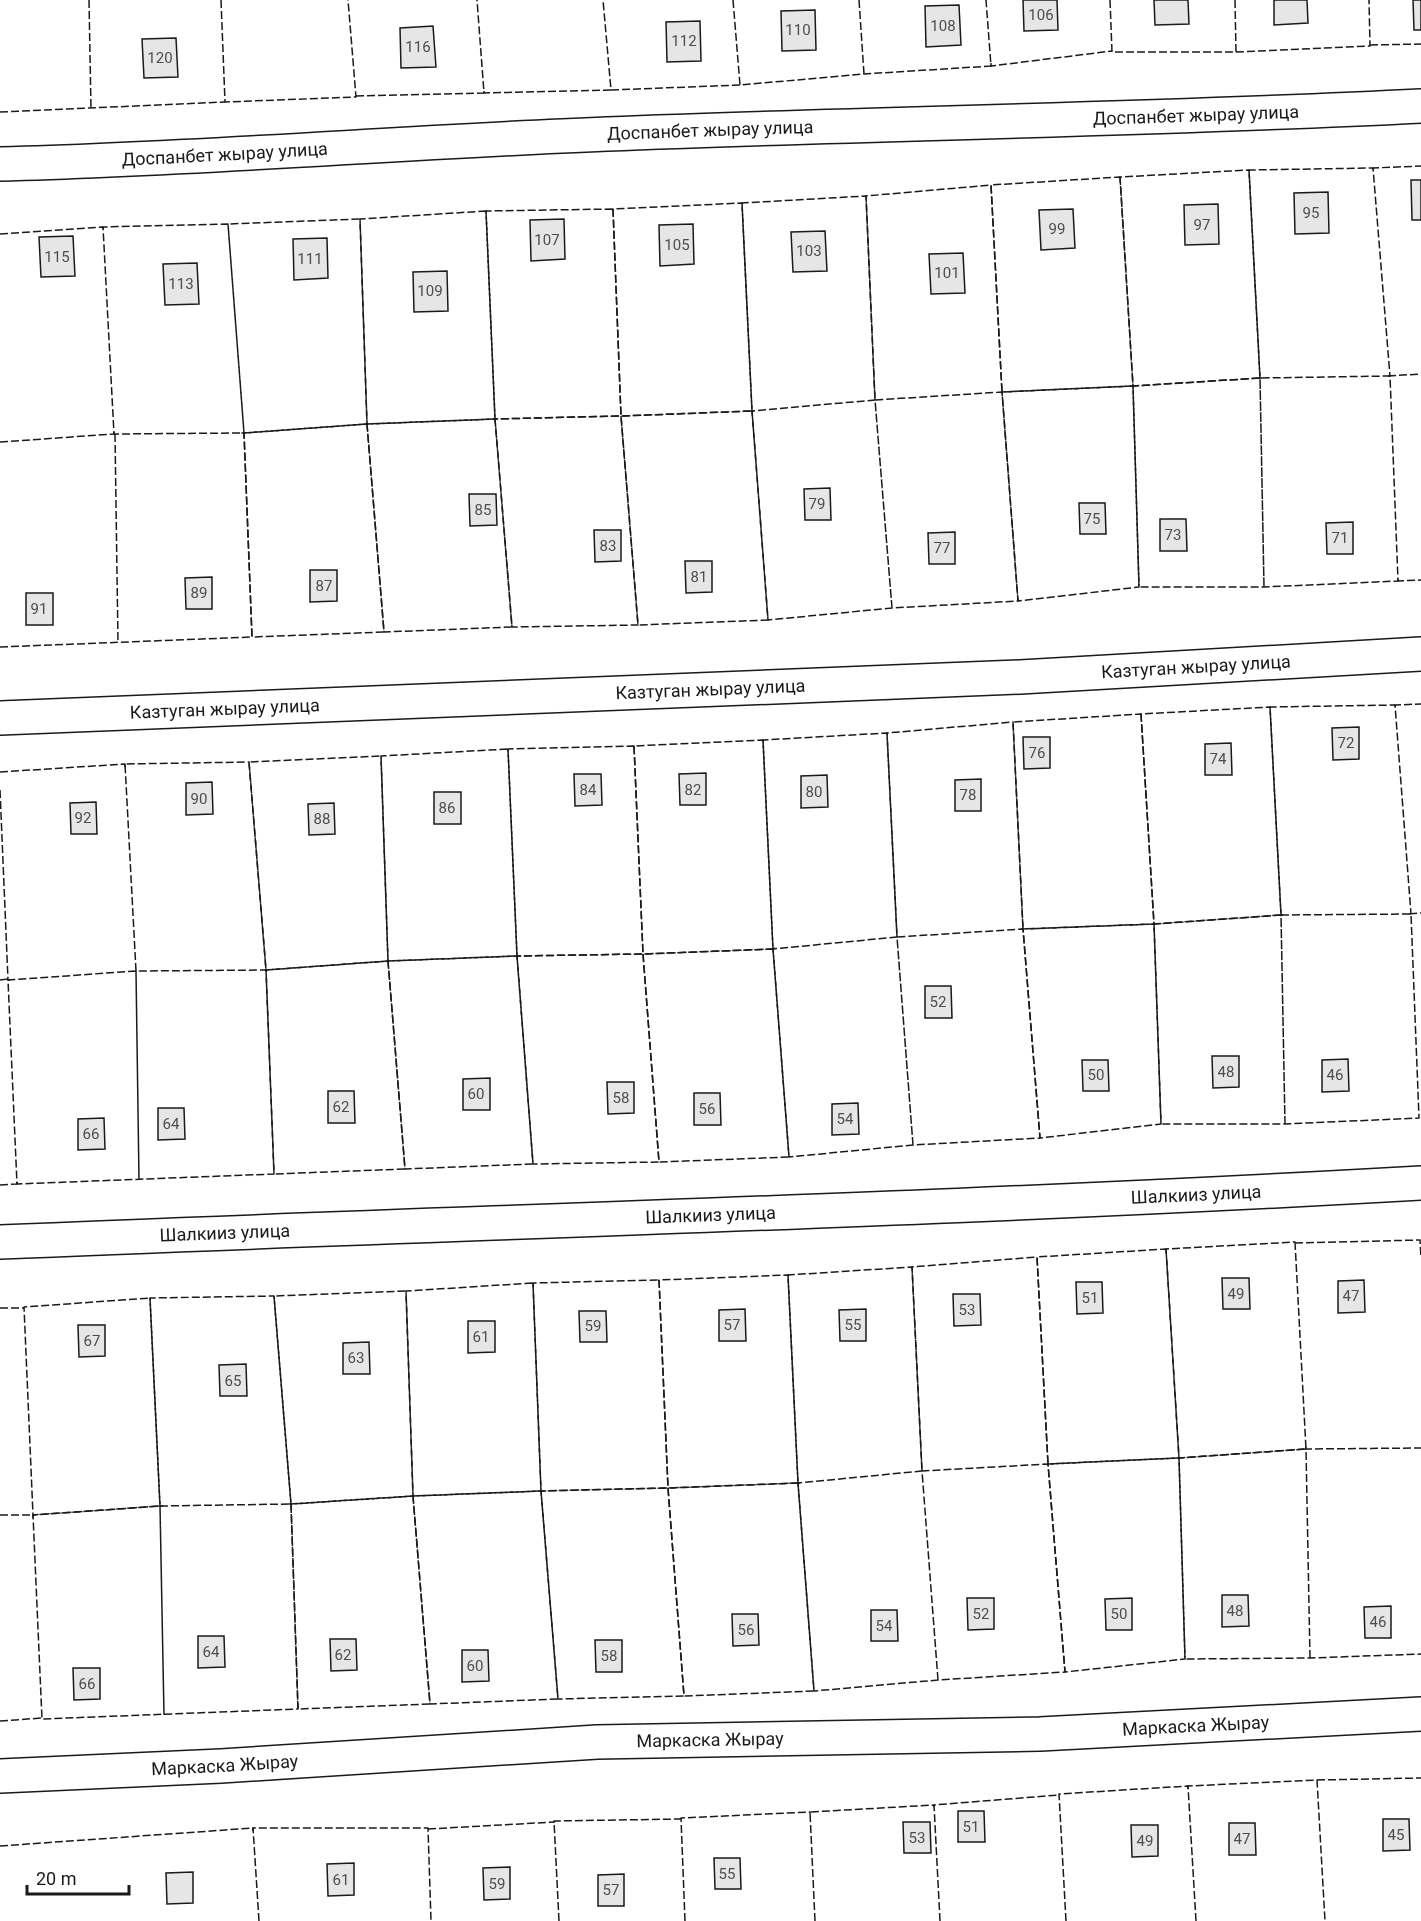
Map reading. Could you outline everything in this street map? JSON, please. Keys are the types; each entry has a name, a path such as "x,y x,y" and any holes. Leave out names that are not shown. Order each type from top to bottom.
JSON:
{"street":[{"name":"Доспанбет жырау улица","path":"0,164 101,162 482,139 845,124 1264,114 1421,106"},
{"name":"Казтуган жырау улица","path":"0,718 1020,677 1421,654"},
{"name":"Шалкииз улица","path":"0,1242 696,1217 1421,1183"},
{"name":"Маркаска Жырау","path":"0,1776 221,1766 597,1742 1040,1734 1421,1714"}],"building":[{"path":"1023,0 1057,0 1058,30 1024,31"},
{"path":"1154,0 1188,0 1189,24 1155,25"},
{"path":"1274,0 1307,0 1308,23 1274,25"},
{"path":"1413,0 1421,0 1421,30 1414,30"},
{"path":"959,5 961,45 926,47 925,6"},
{"path":"815,10 816,50 782,51 781,11"},
{"path":"700,21 701,61 667,62 666,22"},
{"path":"433,26 436,67 401,68 400,28"},
{"path":"176,38 178,77 144,78 142,39"},
{"path":"1411,180 1421,180 1421,220 1412,220"},
{"path":"1328,192 1329,233 1295,234 1294,193"},
{"path":"1218,204 1219,244 1185,245 1184,205"},
{"path":"1073,209 1075,248 1041,250 1039,210"},
{"path":"564,219 565,259 531,261 530,220"},
{"path":"693,224 694,264 660,266 659,225"},
{"path":"825,231 827,271 793,272 791,232"},
{"path":"73,236 75,276 41,277 39,237"},
{"path":"327,238 328,278 294,280 293,239"},
{"path":"963,253 965,293 931,294 929,254"},
{"path":"197,263 199,304 165,305 163,264"},
{"path":"447,271 448,311 414,312 413,272"},
{"path":"830,488 831,520 805,520 804,489"},
{"path":"469,494 496,494 497,525 470,526"},
{"path":"1079,503 1105,503 1106,534 1080,534"},
{"path":"1160,519 1186,519 1187,551 1160,551"},
{"path":"1353,522 1353,554 1327,554 1326,523"},
{"path":"594,530 621,530 621,561 595,562"},
{"path":"955,532 955,564 929,564 928,533"},
{"path":"685,561 712,561 712,592 686,593"},
{"path":"310,570 337,570 337,601 310,602"},
{"path":"212,577 212,609 186,609 185,578"},
{"path":"26,593 53,593 53,625 26,625"},
{"path":"1359,727 1359,759 1333,760 1332,728"},
{"path":"1023,737 1050,737 1050,768 1024,769"},
{"path":"1231,743 1232,775 1205,775 1205,744"},
{"path":"706,773 706,805 680,805 679,774"},
{"path":"574,774 601,774 602,805 575,806"},
{"path":"827,775 828,807 801,808 801,776"},
{"path":"981,779 981,811 955,811 955,780"},
{"path":"212,782 213,814 186,815 186,783"},
{"path":"434,792 461,792 461,824 434,824"},
{"path":"96,802 97,834 71,834 70,803"},
{"path":"334,803 335,834 309,835 308,804"},
{"path":"925,986 951,986 952,1018 925,1018"},
{"path":"1212,1056 1239,1056 1239,1087 1213,1088"},
{"path":"1348,1059 1349,1091 1322,1092 1322,1060"},
{"path":"1082,1060 1108,1060 1109,1091 1083,1091"},
{"path":"490,1078 490,1110 463,1110 463,1079"},
{"path":"607,1082 634,1082 634,1113 608,1114"},
{"path":"328,1091 354,1091 355,1123 328,1123"},
{"path":"694,1093 720,1093 721,1125 694,1125"},
{"path":"858,1103 859,1134 832,1135 832,1104"},
{"path":"158,1108 184,1108 185,1139 158,1140"},
{"path":"104,1118 105,1149 78,1150 78,1119"},
{"path":"1222,1278 1249,1278 1250,1309 1223,1309"},
{"path":"1364,1280 1365,1312 1338,1313 1338,1281"},
{"path":"1076,1282 1102,1282 1103,1313 1077,1314"},
{"path":"953,1294 980,1294 981,1325 954,1326"},
{"path":"745,1309 746,1341 719,1341 719,1310"},
{"path":"866,1309 866,1341 840,1341 839,1310"},
{"path":"579,1311 606,1311 607,1342 580,1342"},
{"path":"468,1321 495,1321 495,1352 468,1353"},
{"path":"78,1325 105,1325 105,1356 79,1357"},
{"path":"369,1342 370,1374 343,1374 343,1343"},
{"path":"246,1364 247,1396 220,1396 219,1365"},
{"path":"1222,1595 1248,1595 1249,1626 1222,1627"},
{"path":"967,1598 994,1598 994,1629 968,1630"},
{"path":"1132,1598 1132,1630 1106,1630 1105,1599"},
{"path":"1391,1606 1391,1638 1365,1638 1364,1607"},
{"path":"871,1610 897,1610 898,1641 871,1641"},
{"path":"732,1614 758,1614 759,1645 733,1646"},
{"path":"198,1636 224,1636 225,1667 198,1668"},
{"path":"330,1639 356,1639 357,1670 331,1671"},
{"path":"595,1640 622,1640 622,1672 596,1672"},
{"path":"462,1650 488,1650 489,1681 462,1682"},
{"path":"73,1668 100,1668 100,1699 74,1700"},
{"path":"958,1811 984,1811 985,1842 958,1842"},
{"path":"1383,1819 1409,1819 1410,1850 1383,1851"},
{"path":"903,1822 930,1822 931,1853 904,1853"},
{"path":"1229,1823 1255,1823 1256,1855 1229,1855"},
{"path":"1131,1825 1158,1825 1158,1856 1132,1857"},
{"path":"714,1858 740,1858 741,1889 715,1889"},
{"path":"354,1863 354,1895 328,1896 327,1864"},
{"path":"510,1867 510,1899 484,1900 483,1868"},
{"path":"193,1872 193,1903 167,1904 166,1873"},
{"path":"624,1874 624,1906 598,1906 598,1875"}],"fence":[{"path":"89,0 91,109"},
{"path":"221,0 225,102 356,97 348,0"},
{"path":"356,96 484,93 477,0"},
{"path":"484,91 484,93 611,90 603,0"},
{"path":"733,0 740,85 991,66 986,0"},
{"path":"859,0 864,74"},
{"path":"1110,0 1112,52 1236,52 1370,46 1369,0"},
{"path":"1235,0 1236,52"},
{"path":"1370,45 1421,44"},
{"path":"991,63 991,66 1112,51"},
{"path":"611,90 740,85 740,83"},
{"path":"0,112 225,102"},
{"path":"1373,170 1373,168 1421,166"},
{"path":"1262,378 1260,378 1249,170 1373,168 1390,376"},
{"path":"1249,170 1260,378 1133,386 1120,177 1249,170"},
{"path":"1120,177 1133,386 1002,392 991,185 1120,177"},
{"path":"875,400 866,196 991,185 1002,392 1000,392"},
{"path":"754,411 752,411 742,203 866,196 875,400"},
{"path":"742,203 752,411 621,416 613,209 742,203"},
{"path":"613,209 621,416 495,419 486,211 613,209"},
{"path":"486,211 495,419 367,424 360,219 486,211"},
{"path":"244,433 228,224 103,227 114,434 244,433 367,424 360,219 228,224 244,433"},
{"path":"0,234 103,227 103,229"},
{"path":"1388,376 1421,374"},
{"path":"1264,587 1260,378 1133,386 1139,587 1264,587 1398,581 1390,376 1260,378 1264,587"},
{"path":"1133,386 1139,587 1018,601 1002,392 1133,386"},
{"path":"892,608 875,400 752,411 768,620 892,608 1018,601 1002,392 875,400 892,608"},
{"path":"752,411 768,620 638,625 621,416 752,411"},
{"path":"621,416 638,625 512,627 495,419 621,416"},
{"path":"495,419 512,627 384,632 367,424 495,419"},
{"path":"367,424 384,632 252,637 244,433 367,424"},
{"path":"0,442 114,434 114,432"},
{"path":"0,647 252,637 244,433 241,433"},
{"path":"115,434 118,643"},
{"path":"1398,579 1398,581 1421,580"},
{"path":"1395,707 1395,705 1421,704"},
{"path":"1283,915 1281,915 1270,707 1395,705 1411,914"},
{"path":"1270,707 1281,915 1154,924 1141,714 1270,707"},
{"path":"1141,714 1154,924 1023,929 1013,722 1141,714"},
{"path":"897,937 887,733 1013,722 1023,929 1021,929"},
{"path":"775,948 773,949 763,740 887,733 897,937"},
{"path":"763,740 773,949 643,954 634,746 763,740"},
{"path":"634,746 643,954 517,956 508,749 634,746"},
{"path":"508,749 517,956 388,961 381,756 508,749"},
{"path":"265,970 266,970 388,961 381,756 249,762 266,970"},
{"path":"136,971 125,764 249,762 266,970"},
{"path":"0,772 125,764 125,767"},
{"path":"0,790 8,980 10,980"},
{"path":"1409,914 1421,913"},
{"path":"1285,1124 1281,915 1154,924 1161,1124 1285,1124 1419,1118 1411,914 1281,915 1285,1124"},
{"path":"1154,924 1161,1124 1040,1138 1023,929 1154,924"},
{"path":"913,1145 897,937 773,949 789,1157 913,1145 1040,1138 1023,929 897,937 913,1145"},
{"path":"773,949 789,1157 659,1162 643,954 773,949"},
{"path":"643,954 659,1162 533,1164 517,956 643,954"},
{"path":"517,956 533,1164 405,1169 388,961 517,956"},
{"path":"388,961 405,1169 274,1174 266,970 388,961"},
{"path":"139,1180 136,971 8,980 17,1184 274,1174 266,970 136,971 139,1180"},
{"path":"0,980 8,979"},
{"path":"0,1185 17,1184 17,1182"},
{"path":"1295,1243 1420,1240 1421,1258"},
{"path":"1295,1242 1306,1449 1179,1458 1166,1249 1295,1242"},
{"path":"1166,1249 1179,1458 1048,1464 1037,1257 1166,1249"},
{"path":"922,1471 912,1267 1037,1257 1048,1464"},
{"path":"800,1483 798,1483 788,1275 912,1267 922,1471"},
{"path":"788,1275 798,1483 668,1488 659,1280 788,1275"},
{"path":"659,1280 668,1488 541,1491 533,1283 659,1280"},
{"path":"533,1283 541,1491 413,1496 406,1291 533,1283"},
{"path":"289,1504 291,1504 413,1496 406,1291 274,1296 291,1504"},
{"path":"163,1506 160,1506 150,1298 274,1296 291,1504"},
{"path":"150,1298 160,1506 33,1515 24,1307 150,1298"},
{"path":"0,1308 24,1308"},
{"path":"1306,1447 1306,1449 1421,1448"},
{"path":"1310,1658 1306,1449 1179,1458 1185,1659 1310,1658 1421,1654"},
{"path":"1179,1458 1185,1659 1065,1672 1048,1464 1179,1458"},
{"path":"938,1680 922,1471 798,1483 814,1691 1065,1672 1048,1464 922,1471 938,1680"},
{"path":"798,1483 814,1691 684,1696 668,1488 798,1483"},
{"path":"668,1488 684,1696 558,1699 541,1491 668,1488"},
{"path":"541,1491 558,1699 430,1704 413,1496 541,1491"},
{"path":"413,1496 430,1704 298,1709 291,1504 413,1496"},
{"path":"164,1715 160,1506 33,1515 42,1719 298,1709 291,1504 160,1506 164,1715"},
{"path":"0,1515 33,1515 33,1518"},
{"path":"0,1721 42,1718"},
{"path":"1317,1780 1421,1778"},
{"path":"1196,1921 1188,1786 1317,1780 1325,1921"},
{"path":"1066,1921 1059,1794 1188,1786 1188,1789"},
{"path":"940,1921 934,1805 1059,1795"},
{"path":"815,1921 810,1812 934,1805 934,1807"},
{"path":"685,1921 681,1818 810,1812 810,1814"},
{"path":"559,1921 554,1821 681,1819"},
{"path":"428,1829 555,1822"},
{"path":"0,1846 253,1828 253,1831"},
{"path":"259,1921 253,1828 428,1828 431,1921"}]}
